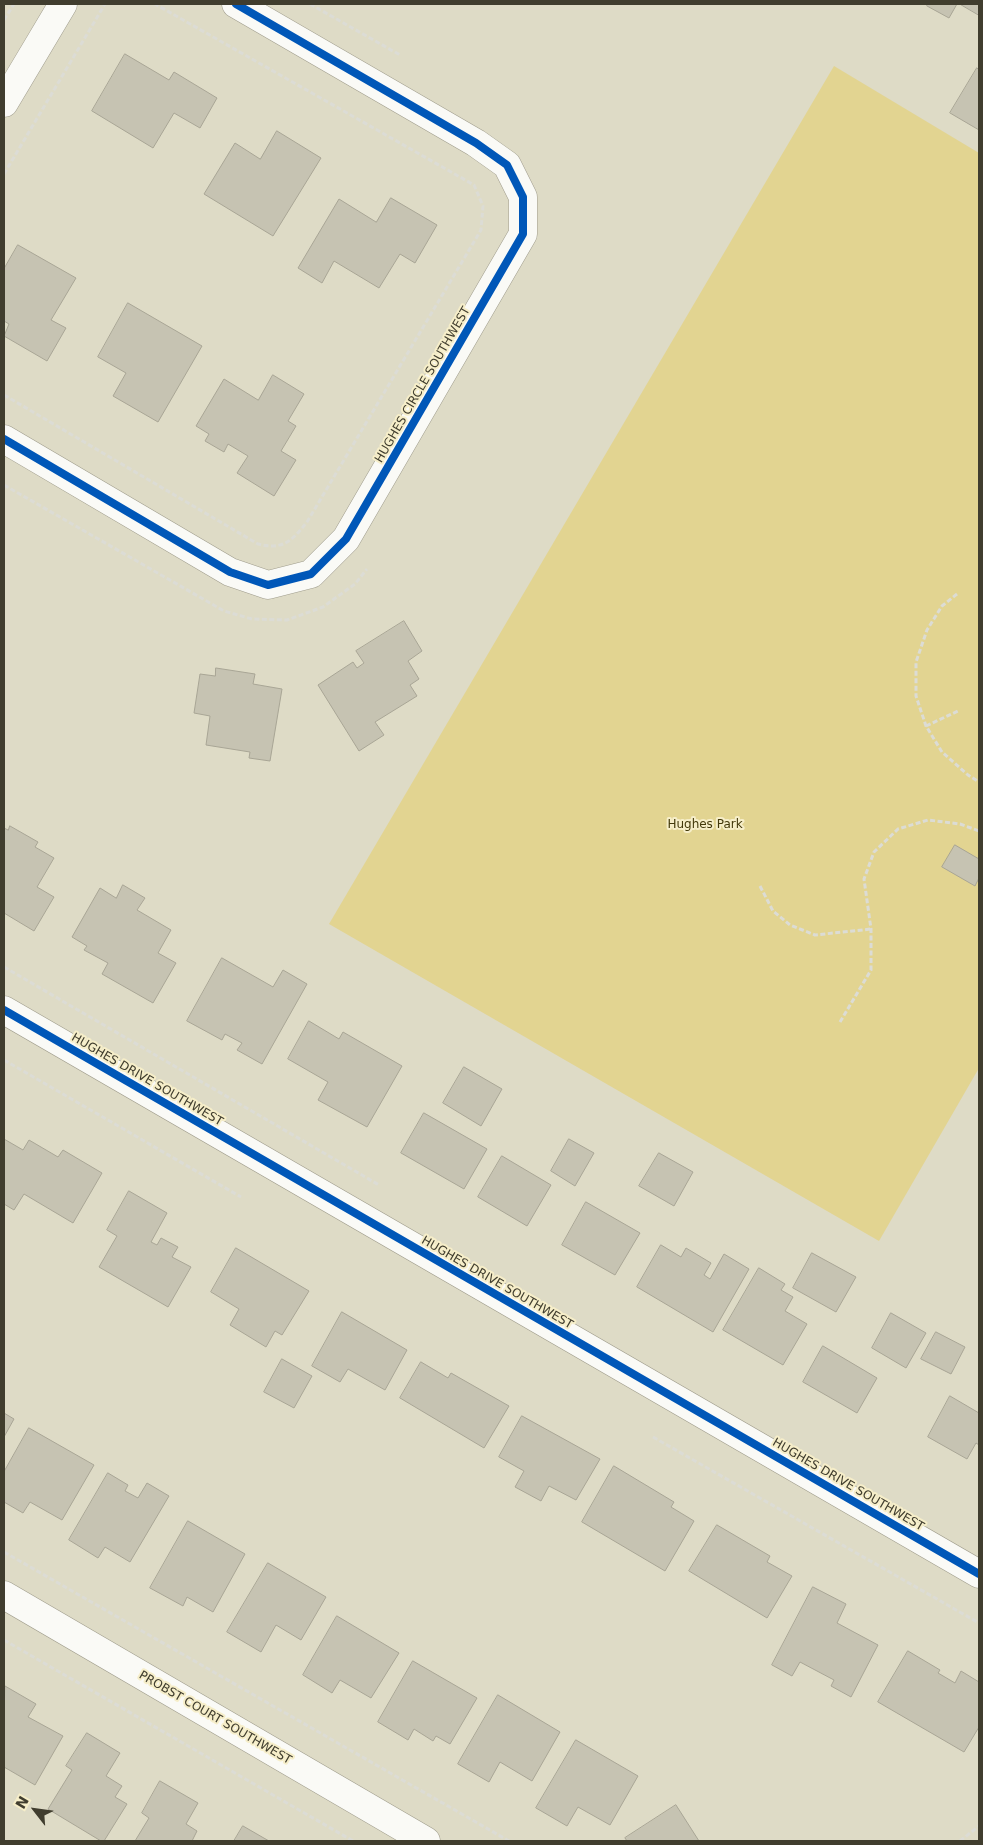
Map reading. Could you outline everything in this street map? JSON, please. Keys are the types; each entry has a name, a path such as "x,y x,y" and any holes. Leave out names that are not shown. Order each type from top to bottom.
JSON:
{"street":[{"path":"4,103 64,4"},
{"name":"HUGHES CIRCLE SOUTHWEST","path":"4,439 230,572 268,585 312,574 346,539 523,234 523,197 507,165 476,143 236,4"},
{"name":"HUGHES DRIVE SOUTHWEST","path":"4,1010 979,1574"},
{"name":"PROBST COURT SOUTHWEST","path":"4,1595 426,1841"}],"path":[{"path":"4,20 14,4"},
{"path":"4,174 105,4"},
{"path":"4,395 258,544 273,547 293,539 307,522 481,230 483,206 474,185 155,4"},
{"path":"310,4 400,56"},
{"path":"957,594 942,606 927,630 916,662 916,696 926,726 942,752 968,776 979,782"},
{"path":"926,726 958,710"},
{"path":"840,1022 871,970 871,929 864,879 874,852 898,829 928,820 960,824 979,830"},
{"path":"760,886 773,911 790,926 815,935 871,929"},
{"path":"4,967 379,1185"},
{"path":"4,1060 241,1197"},
{"path":"654,1437 979,1623"},
{"path":"4,1552 509,1841"},
{"path":"4,1640 353,1841"},
{"path":"960,1841 979,1826"}],"green space":[{"name":"Hughes Park","path":"834,66 979,153 979,1068 879,1241 329,924"}],"building":[{"path":"928,4 957,4 949,18 927,6"},
{"path":"960,4 979,4 979,15"},
{"path":"125,54 169,80 174,72 217,98 200,128 174,113 153,148 92,111"},
{"path":"977,68 979,70 979,130 950,113"},
{"path":"277,131 321,158 273,236 204,194 235,143 260,159"},
{"path":"391,198 437,225 415,263 400,254 379,288 334,261 322,283 298,268 339,199 376,222"},
{"path":"18,245 76,278 51,320 66,328 47,361 4,336 9,324 4,321 4,269"},
{"path":"128,303 202,346 158,422 113,396 126,373 98,357"},
{"path":"273,375 304,394 288,421 296,426 281,451 296,460 274,496 237,473 248,456 228,444 224,452 205,441 209,434 196,426 224,379 258,400"},
{"path":"404,621 422,651 408,661 419,679 410,685 417,696 375,722 384,735 359,751 318,685 353,662 357,668 364,663 356,651"},
{"path":"216,668 255,674 253,684 282,689 270,761 249,758 250,752 206,745 210,716 194,713 200,674 215,676"},
{"path":"10,826 38,842 35,847 54,858 37,887 54,897 34,931 4,913 4,828 8,830"},
{"path":"955,845 979,859 979,878 975,886 942,867"},
{"path":"123,885 145,898 137,910 171,930 158,953 176,963 153,1003 102,974 108,963 84,950 87,946 72,937 100,888 116,898"},
{"path":"222,958 273,987 283,970 307,984 262,1064 237,1050 242,1043 225,1034 222,1040 187,1021"},
{"path":"309,1021 339,1039 343,1032 402,1066 367,1127 318,1100 328,1082 288,1059"},
{"path":"464,1067 502,1089 481,1126 443,1103"},
{"path":"424,1113 487,1149 464,1189 401,1153"},
{"path":"4,1139 23,1150 29,1140 58,1157 63,1150 102,1173 73,1223 24,1194 14,1210 4,1204"},
{"path":"569,1139 594,1153 575,1186 551,1171"},
{"path":"659,1153 693,1172 674,1206 639,1186"},
{"path":"502,1156 551,1185 527,1226 478,1197"},
{"path":"129,1191 167,1213 151,1242 157,1245 161,1238 178,1247 172,1257 191,1267 168,1307 99,1267 117,1236 107,1230"},
{"path":"586,1202 640,1233 615,1275 562,1245"},
{"path":"661,1245 681,1257 686,1248 711,1263 704,1275 710,1279 724,1254 749,1269 713,1332 637,1287"},
{"path":"236,1248 309,1291 282,1335 275,1331 266,1347 230,1325 239,1309 211,1292"},
{"path":"812,1253 856,1277 836,1312 793,1288"},
{"path":"759,1268 785,1284 781,1290 793,1297 785,1311 807,1324 783,1365 723,1330"},
{"path":"342,1312 407,1350 385,1390 348,1369 340,1382 312,1366"},
{"path":"891,1313 926,1333 906,1368 872,1348"},
{"path":"936,1332 965,1347 951,1374 921,1359"},
{"path":"823,1346 877,1378 857,1413 803,1382"},
{"path":"282,1359 312,1376 294,1408 264,1392"},
{"path":"421,1362 448,1378 451,1373 509,1406 484,1448 400,1398"},
{"path":"950,1396 979,1413 979,1445 976,1443 967,1459 928,1437"},
{"path":"4,1413 14,1419 4,1437"},
{"path":"522,1416 600,1459 576,1500 549,1486 541,1501 515,1487 524,1471 499,1457"},
{"path":"29,1428 94,1465 62,1520 30,1502 23,1513 4,1502 4,1472"},
{"path":"614,1466 674,1502 671,1507 694,1521 665,1571 582,1522"},
{"path":"108,1473 128,1485 125,1491 138,1498 147,1483 169,1496 130,1562 105,1547 98,1558 69,1540"},
{"path":"188,1521 245,1554 213,1612 187,1597 183,1606 150,1588"},
{"path":"717,1525 770,1556 767,1562 792,1576 767,1618 689,1571"},
{"path":"268,1563 326,1597 301,1640 276,1625 261,1652 227,1632"},
{"path":"813,1587 846,1604 837,1623 878,1645 851,1697 831,1686 834,1680 800,1662 792,1676 772,1665"},
{"path":"337,1616 399,1653 371,1698 340,1680 332,1693 303,1675"},
{"path":"908,1651 940,1670 938,1673 955,1683 961,1671 979,1682 979,1727 964,1752 878,1702"},
{"path":"413,1661 477,1698 450,1744 436,1736 433,1741 414,1729 408,1740 378,1722"},
{"path":"5,1686 36,1704 28,1717 63,1736 35,1785 4,1767"},
{"path":"498,1695 560,1732 532,1781 500,1762 489,1782 458,1764"},
{"path":"87,1733 120,1753 106,1776 122,1786 115,1797 127,1804 104,1841 48,1809 72,1770 66,1766"},
{"path":"576,1740 638,1776 610,1825 578,1807 567,1826 536,1808"},
{"path":"160,1781 198,1803 186,1824 197,1831 192,1841 135,1841 149,1818 142,1813"},
{"path":"676,1805 699,1841 627,1841 625,1838"},
{"path":"243,1826 269,1841 234,1841"}],"cycle path":[{"path":"4,439 230,572 268,585 311,574 346,539 523,234 523,197 507,165 476,143 236,4"},
{"path":"4,1010 979,1574"}]}
